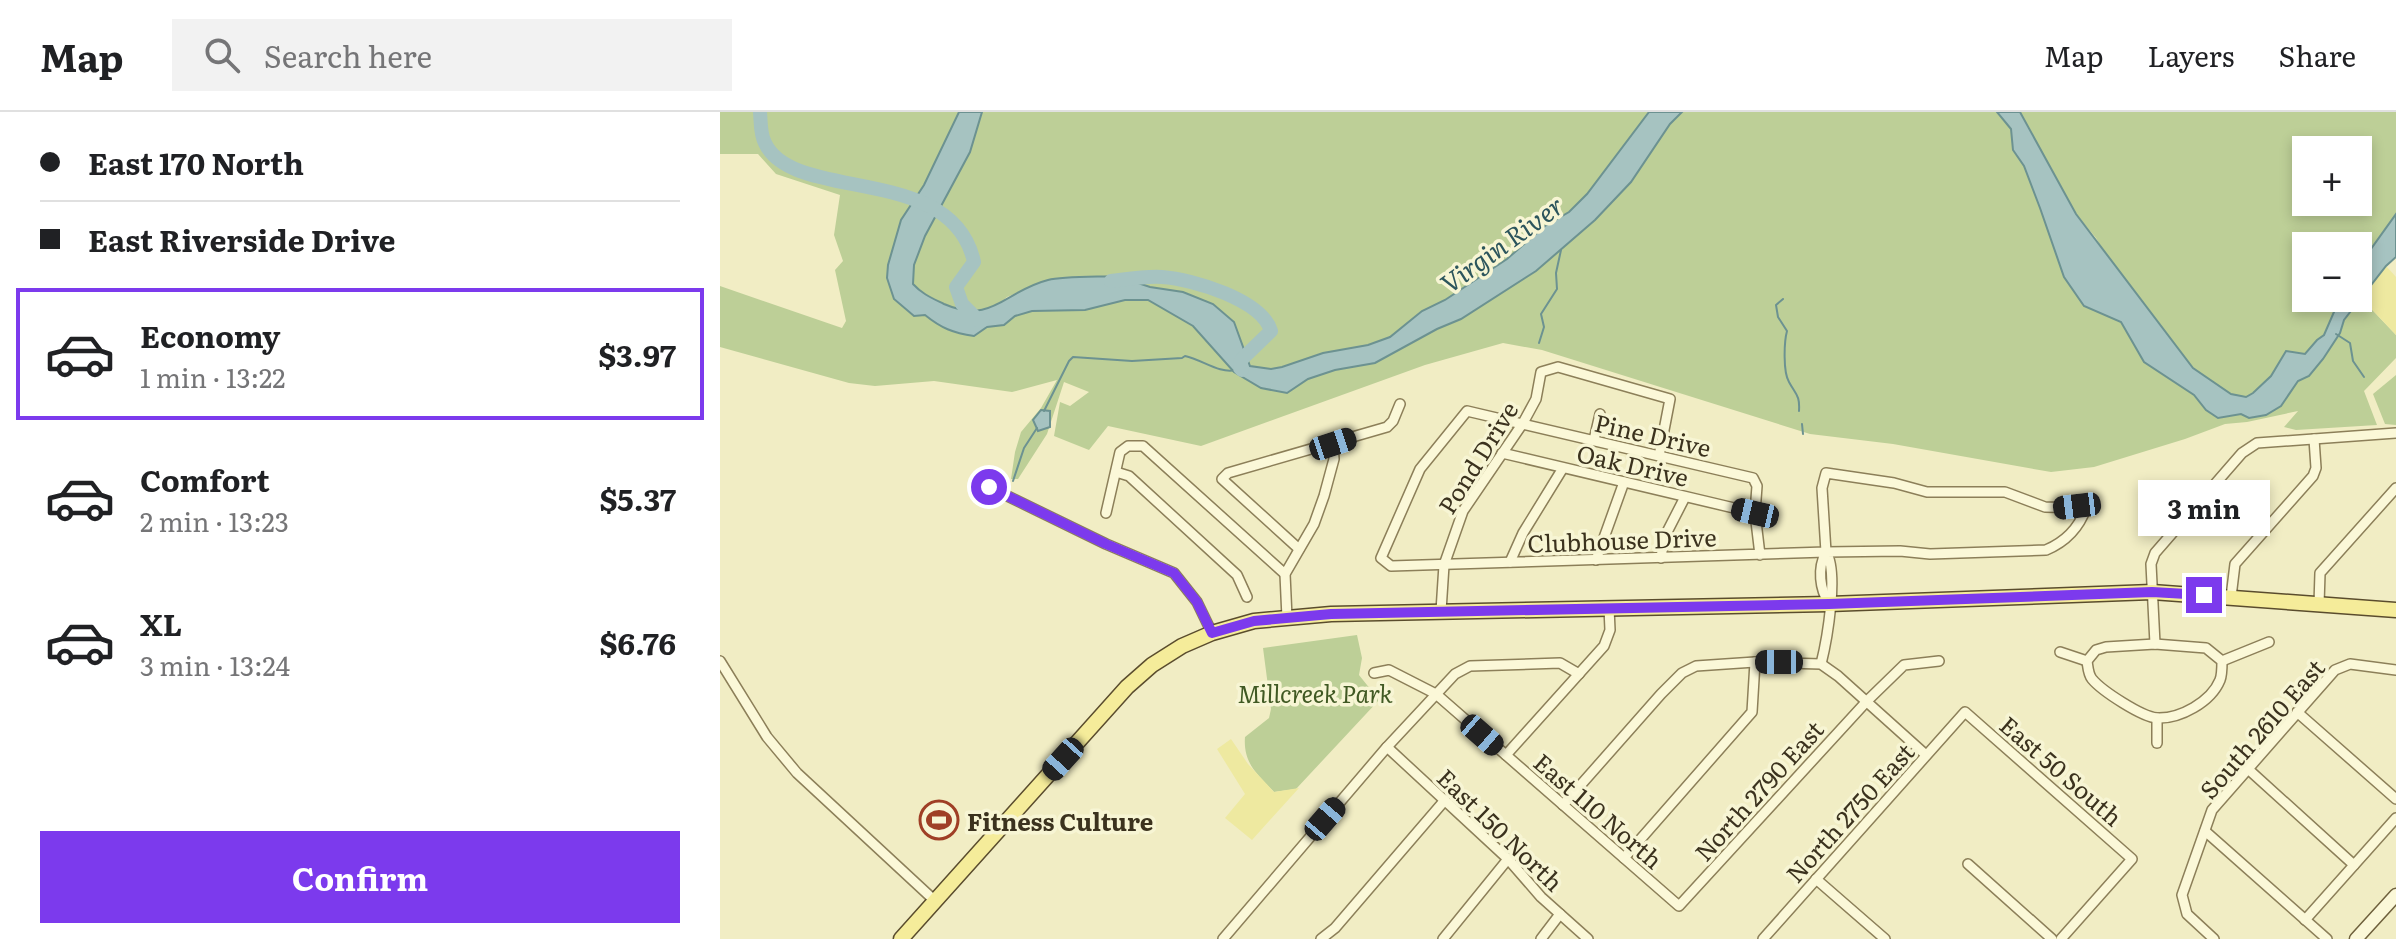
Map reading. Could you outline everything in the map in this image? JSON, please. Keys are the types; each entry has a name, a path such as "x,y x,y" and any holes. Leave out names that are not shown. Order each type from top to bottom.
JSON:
{"main road":[{"path":"901,939 1127,687 1152,665 1182,646 1254,621 1441,611 1829,604 2152,592 2396,610"}],"street":[{"name":"Pond Drive","path":"1441,611 1444,565 1463,511 1523,423 1536,399 1541,372 1558,367 1670,399 1659,456"},
{"path":"1299,549 1222,479 1228,473 1387,427 1400,404"},
{"name":"Pine Drive","path":"1381,558 1420,469 1467,411 1753,478 1757,486 1755,513 1760,555"},
{"path":"1594,440 1600,414"},
{"path":"2155,644 2151,564 2155,553 2242,453 2257,443 2396,433"},
{"path":"2231,597 2235,564 2313,476 2316,468 2314,439"},
{"path":"1287,618 1285,574 1314,524 1334,459 1333,444"},
{"path":"1106,513 1116,459 1128,446 1143,446 1285,574"},
{"name":"Oak Drive","path":"1502,453 1755,513"},
{"path":"1510,562 1523,533 1563,468"},
{"path":"1116,472 1129,476 1237,575 1247,597"},
{"name":"Clubhouse Drive","path":"1381,558 1391,566 1826,552 1900,551 1930,554 2046,550 2061,544 2082,521 2086,508 2045,507 2005,492 1927,492 1894,483 1826,473 1822,488 1826,552"},
{"path":"1596,560 1624,482"},
{"path":"989,487 1174,573 1216,632"},
{"path":"2319,604 2320,573 2396,488"},
{"path":"1661,558 1664,538 1685,497"},
{"path":"1821,664 1832,592 1831,560 1826,552"},
{"path":"1506,755 1604,646 1610,630 1609,608"},
{"path":"2222,661 2269,642"},
{"path":"2155,644 2206,648 2222,661 2220,679 2198,705 2184,713 2157,718 2137,710 2092,679 2087,661 2096,650 2106,647 2155,644"},
{"path":"2060,652 2087,661"},
{"path":"720,661 767,737 797,773 934,900"},
{"name":"North 2790 East","path":"1679,906 1867,701 1904,665 1939,661"},
{"path":"1624,858 1752,712 1755,662"},
{"path":"1563,805 1682,673 1696,666 1755,662 1821,664 1926,755"},
{"path":"1223,939 1387,747 1455,674 1470,666 1560,663 1579,674"},
{"name":"South 2610 East","path":"2214,939 2187,914 2182,895 2212,810 2335,670 2350,664 2396,670"},
{"name":"East 110 North","path":"1374,673 1389,670 1436,694 1679,906"},
{"name":"North 2750 East","path":"1763,939 1965,712"},
{"name":"East 50 South","path":"1965,712 2132,859 2061,939"},
{"path":"2297,712 2396,799"},
{"path":"2157,718 2157,743"},
{"name":"East 150 North","path":"1387,747 1508,859 1541,897 1588,939"},
{"path":"2248,769 2354,865"},
{"path":"1321,939 1335,928 1445,800"},
{"path":"2305,920 2396,818"},
{"path":"2205,831 2327,939"},
{"path":"1443,939 1508,859"},
{"path":"1968,864 2052,939"},
{"path":"1816,879 1885,939"},
{"path":"2356,939 2395,898"},
{"path":"1541,939 1560,914"}],"green space":[{"path":"720,112 959,112 924,185 901,220 888,264 887,278 894,299 913,316 925,315 948,329 974,336 987,327 1004,325 1015,316 1032,311 1085,310 1125,300 1148,300 1193,326 1235,372 1261,388 1287,393 1308,379 1335,370 1375,363 1461,319 1536,271 1631,182 1670,124 1682,112 1997,112 2011,129 2013,150 2024,166 2064,277 2084,306 2121,322 2144,362 2194,395 2219,386 2193,368 2108,259 2076,214 2020,112 2396,112 2396,214 2372,247 2372,232 2292,232 2292,312 2334,312 2327,329 2340,333 2350,312 2372,310 2396,335 2396,358 2364,391 2377,425 2296,430 2284,427 2298,411 2225,424 2094,467 2051,472 1893,444 1810,434 1542,350 1503,343 1425,365 1201,446 1108,426 1089,450 1054,436 1060,402 1070,406 1089,392 1064,382 1047,434 1018,479 1011,479 1021,432 1041,408 1057,380 1012,392 934,381 875,386 849,383 720,347 720,286 842,328 846,321 835,270 843,261 834,235 840,195 776,174 758,154 720,154"},
{"path":"982,112 1649,112 1587,194 1569,212 1545,226 1507,259 1445,300 1422,311 1390,337 1271,369 1250,366 1234,322 1213,304 1183,292 1150,287 1117,276 1048,280 1007,297 983,312 961,311 924,295 913,284 914,265 925,236 970,152"},
{"path":"2396,375 2396,425 2385,424 2373,394"},
{"name":"Millcreek Park","path":"1357,635 1362,658 1359,675 1379,700 1296,789 1274,792 1252,768 1245,746 1245,737 1269,718 1271,709 1263,648"}],"sand":[{"path":"2386,266 2396,277 2396,335 2372,310 2372,284"},
{"path":"1231,739 1248,764 1274,792 1299,788 1252,840 1225,818 1245,794 1217,749"}],"water":[{"path":"959,112 982,112 970,152 925,236 914,265 913,284 927,296 944,304 975,311 987,309 1048,280 1117,276 1150,287 1183,292 1213,304 1234,322 1250,366 1271,369 1390,337 1422,311 1445,300 1507,259 1545,226 1569,212 1587,194 1649,112 1682,112 1670,124 1631,182 1595,220 1536,271 1461,319 1375,363 1335,370 1308,379 1287,393 1261,388 1234,372 1193,326 1148,300 1125,300 1085,310 1032,311 1015,316 1004,325 987,327 974,336 948,329 925,315 914,316 894,299 887,278 888,265 901,220 924,185"},
{"path":"1997,112 2020,112 2076,214 2193,368 2231,394 2246,397 2271,376 2286,351 2305,354 2324,335 2334,312 2350,312 2323,359 2309,376 2298,381 2281,406 2266,415 2249,418 2241,414 2218,418 2206,410 2194,395 2144,362 2121,322 2084,306 2064,277 2024,166 2013,150 2011,129"},
{"path":"2396,214 2396,257 2372,284 2372,247"},
{"path":"1041,410 1050,411 1050,427 1038,431 1033,420"}],"waterway":[{"name":"Virgin River","path":"760,112 763,139 781,162 806,173 906,196 936,210 960,231 974,262 956,287 962,304 979,321 983,320"},
{"path":"1539,343 1544,327 1541,314 1557,289 1556,273 1561,250"},
{"name":"Virgin River","path":"1111,281 1162,277 1191,282 1225,293 1255,310 1271,331 1241,360 1242,370"},
{"path":"1783,299 1776,305 1778,317 1787,331 1786,371 1798,398 1799,411"},
{"path":"2336,334 2350,343 2353,361 2364,377"},
{"path":"1044,411 1073,357 1132,361 1185,356 1217,368 1236,370"},
{"path":"1802,424 1803,434"},
{"path":"1013,481 1024,448 1037,428"}],"place":[{"name":"Fitness Culture","path":"939,820"}],"route":[{"path":"989,487 1174,573 1197,602 1212,633 1254,621 1331,614 1829,604 2152,592 2204,595"}]}
